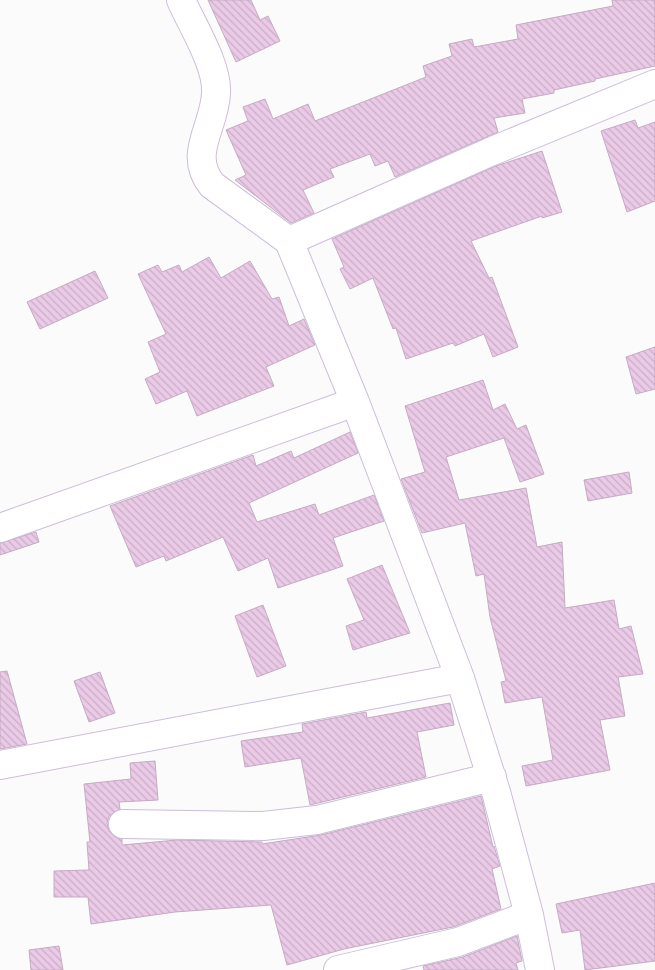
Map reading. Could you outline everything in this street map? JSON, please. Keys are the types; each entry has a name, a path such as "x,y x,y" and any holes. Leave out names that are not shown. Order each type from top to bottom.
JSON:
{"street":[{"path":"181,0 206,52 216,93 200,161 204,175 212,185 289,241 355,402 460,678 492,777 529,915 540,970"},
{"path":"289,241 490,152 655,84"},
{"path":"0,528 355,402"},
{"path":"0,765 460,678"},
{"path":"122,824 263,826 317,820 492,777"},
{"path":"338,970 458,942 529,915"}],"building":[{"path":"208,0 251,0 260,20 268,16 280,41 236,62"},
{"path":"612,0 655,0 655,66 595,79 595,81 554,90 554,93 522,99 525,113 494,118 498,132 395,177 388,161 375,166 370,154 330,169 334,177 303,190 314,213 291,223 235,180 246,175 226,130 248,121 243,107 265,99 273,119 308,104 315,121 426,77 423,66 452,56 449,44 472,39 474,47 518,39 516,25 613,6"},
{"path":"635,120 638,128 655,122 655,201 627,212 601,131"},
{"path":"542,151 562,212 542,218 542,216 471,241 489,278 492,277 518,347 493,357 484,334 455,346 453,343 406,359 396,328 393,329 373,278 350,289 340,269 344,267 332,239 496,166"},
{"path":"209,257 221,278 250,261 272,299 279,297 289,326 304,319 315,345 266,367 274,386 197,416 187,391 156,404 145,379 160,372 148,342 166,334 138,274 158,265 162,272 179,265 182,272"},
{"path":"95,271 108,298 40,329 27,302"},
{"path":"655,347 655,389 636,394 626,357"},
{"path":"483,380 493,410 505,404 517,429 526,425 544,474 520,482 504,438 446,457 459,500 526,488 537,547 562,542 565,608 614,600 619,629 631,626 643,674 618,677 625,716 600,720 610,770 526,786 522,766 553,760 542,697 505,703 501,682 506,681 490,617 484,574 476,576 465,523 422,533 401,479 425,472 405,406"},
{"path":"350,432 358,453 249,503 257,522 315,504 319,515 374,495 384,521 333,538 343,566 278,588 268,558 238,571 223,537 166,561 164,556 136,567 110,506 253,455 256,466 291,451 294,458"},
{"path":"629,472 632,493 588,501 584,480"},
{"path":"36,532 39,542 0,555 0,543"},
{"path":"382,565 410,633 353,650 346,626 364,620 347,579"},
{"path":"263,605 286,666 257,677 235,616"},
{"path":"7,671 27,744 0,749 0,672"},
{"path":"100,672 115,713 89,722 74,681"},
{"path":"450,703 454,725 417,732 426,777 310,805 301,758 245,767 241,741 303,732 302,724 366,712 367,718"},
{"path":"155,761 158,800 119,802 120,809 109,816 107,823 109,831 115,837 122,839 122,845 177,840 262,842 262,844 321,835 481,796 493,847 500,866 492,869 501,909 453,927 344,949 287,965 271,905 175,912 91,924 88,897 54,897 54,871 89,870 87,842 90,842 84,784 131,779 130,763"},
{"path":"655,883 655,961 585,970 580,930 562,933 556,904"},
{"path":"517,936 522,961 516,963 518,970 424,970 423,966 463,957"},
{"path":"59,946 63,970 31,970 29,950"}]}
